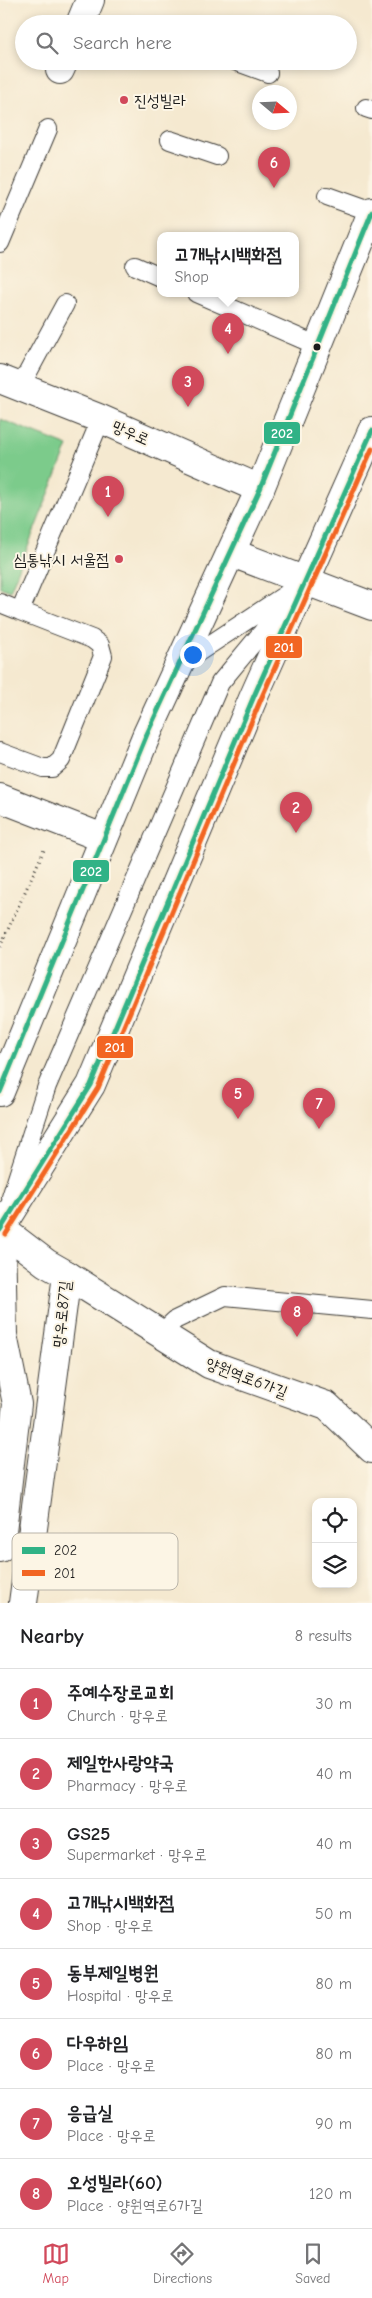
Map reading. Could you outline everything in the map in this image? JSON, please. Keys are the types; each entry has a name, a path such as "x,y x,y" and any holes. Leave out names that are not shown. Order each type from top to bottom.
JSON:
{"main road":[{"path":"84,15 90,0"},
{"path":"0,1092 147,734 260,489 372,212"},
{"name":"망우로","path":"10,383 101,419 260,489"},
{"path":"0,1548 17,1404 3,1335 0,1229 91,1085 250,705 372,431"},
{"path":"232,552 372,606"},
{"path":"0,798 103,838"},
{"name":"망우로87길","path":"0,1229 46,1263 67,1275 32,1533"},
{"name":"양원역로6가길","path":"67,1275 209,1364 327,1406 372,1449"},
{"name":"망우로87길","path":"23,1603 25,1590"}],"lane":[{"path":"260,70 268,73"},
{"path":"0,243 48,129"},
{"path":"170,140 217,156"},
{"path":"327,196 372,212"},
{"path":"135,266 157,276"},
{"path":"205,297 318,346"},
{"path":"10,383 65,304"},
{"path":"20,611 101,419"},
{"path":"179,664 305,581"},
{"path":"0,1229 47,1086 220,682 305,581"},
{"path":"0,603 92,639 100,645 103,656 61,760 52,768 43,768 0,752"},
{"path":"160,1334 175,1320 225,1296 372,1310"}],"path":[{"path":"0,947 44,850"}],"green space":[{"path":"0,419 68,446 10,591 0,587"}],"transit line":[{"name":"202","path":"0,1092 147,734 260,489 372,212"},
{"name":"202","path":"0,1230 91,1085 254,696 372,431"},
{"name":"201","path":"6,1234 98,1088 261,699 372,449"}],"place":[{"name":"진성빌라","path":"124,100"},
{"name":"다우하임","path":"274,188"},
{"name":"고개낚시백화점","path":"228,354"},
{"name":"GS25","path":"188,407"},
{"name":"주예수장로교회","path":"108,517"},
{"name":"심통낚시 서울점","path":"119,559"},
{"name":"제일한사랑약국","path":"296,833"},
{"name":"동부제일병원","path":"238,1119"},
{"name":"응급실","path":"319,1129"},
{"name":"오성빌라(60)","path":"297,1337"}]}
